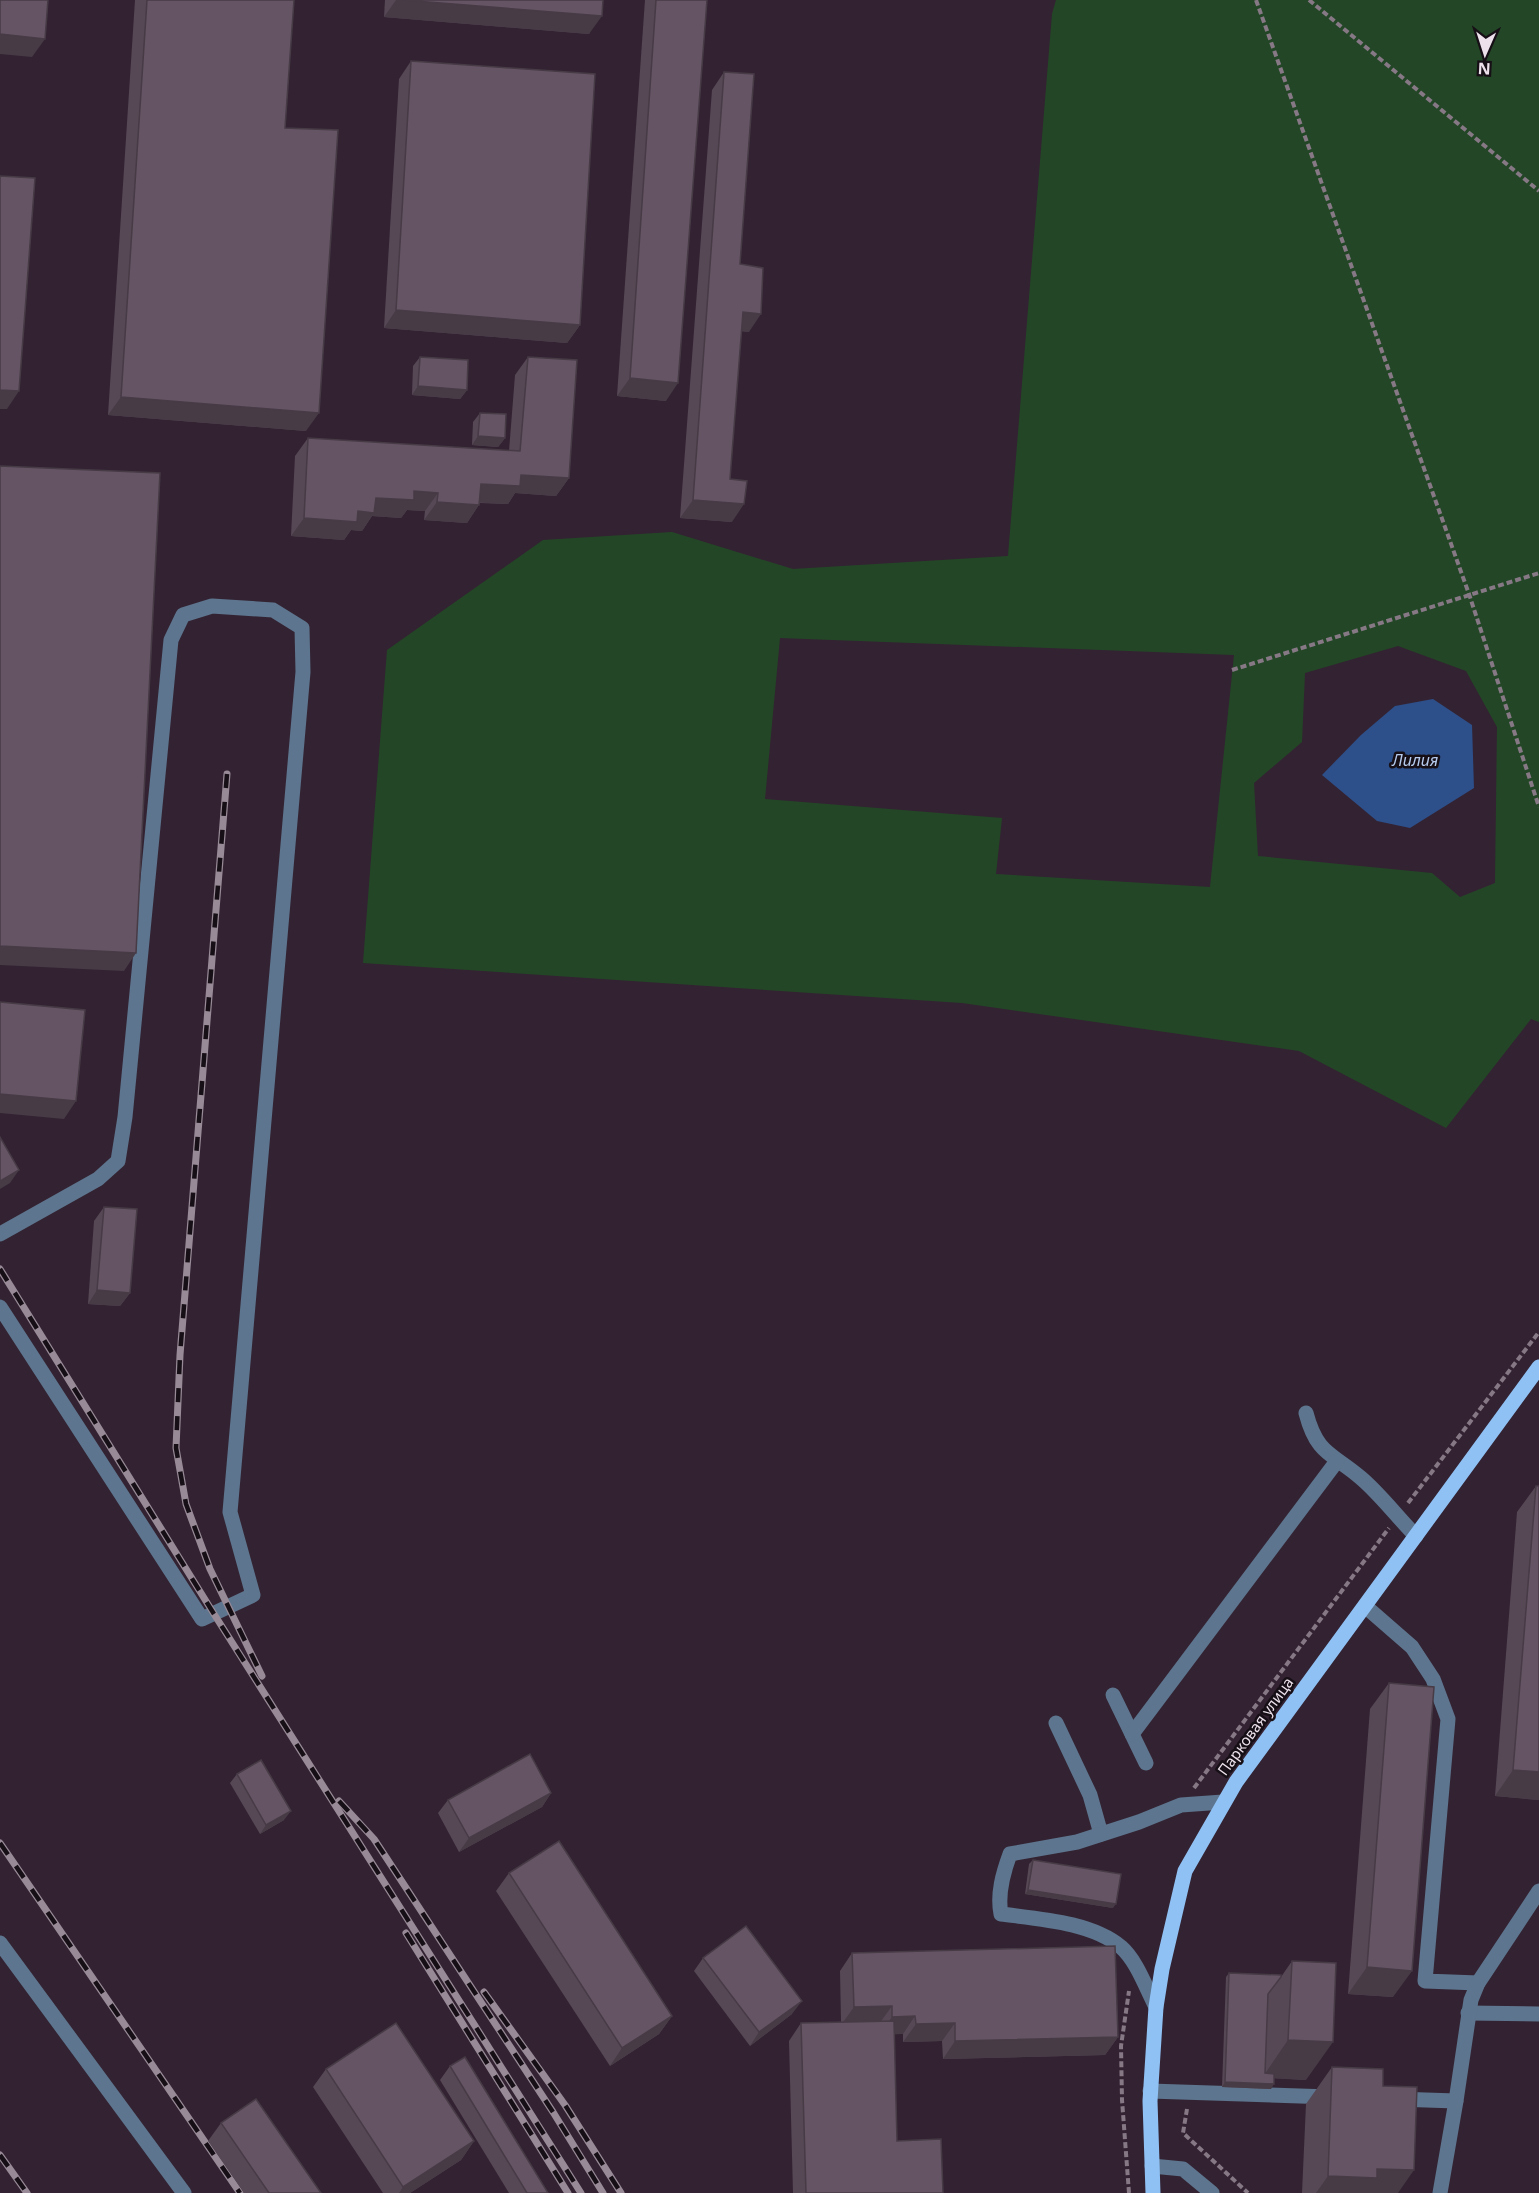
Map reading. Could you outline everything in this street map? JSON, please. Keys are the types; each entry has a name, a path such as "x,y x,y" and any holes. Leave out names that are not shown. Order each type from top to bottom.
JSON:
{"main road":[{"name":"Парковая улица","path":"1153,2193 1150,2091 1156,2007 1162,1969 1185,1870 1223,1802 1539,1367"}],"street":[{"path":"0,1234 98,1179 118,1161 125,1117 171,640 183,615 212,606 273,610 302,628 303,672 230,1512 253,1595 202,1619 0,1306"},
{"path":"1306,1413 1312,1434 1330,1456 1361,1478 1416,1536"},
{"path":"1132,1734 1337,1461"},
{"path":"1365,1606 1412,1647 1433,1679 1448,1719 1425,1981 1478,1983"},
{"path":"1113,1695 1146,1763"},
{"path":"1056,1722 1090,1795 1101,1834"},
{"path":"1156,2007 1122,1947 1097,1932 1051,1921 1002,1914 998,1902 1010,1854 1077,1842 1181,1805 1223,1802"},
{"path":"1440,2193 1468,2013 1478,1983 1539,1891"},
{"path":"0,1943 184,2193"},
{"path":"1468,2013 1539,2014"},
{"path":"1150,2091 1350,2098"},
{"path":"1386,2099 1456,2101"},
{"path":"1152,2166 1183,2169 1212,2193"}],"path":[{"path":"1256,0 1469,594 1539,807"},
{"path":"1309,0 1539,192"},
{"path":"1233,670 1539,573"},
{"path":"1181,1805 1539,1332"},
{"path":"1129,2193 1122,2100 1122,2046 1133,1963"},
{"path":"1188,2102 1183,2133 1248,2193"}],"green space":[{"path":"1056,0 1539,0 1539,1022 1531,1019 1446,1128 1299,1051 962,1003 363,963 387,650 543,540 672,532 793,569 1008,556 1052,14","holes":["780,638 1234,655 1210,887 996,874 1002,818 765,799","1398,646 1466,671 1497,727 1495,883 1460,897 1432,873 1258,856 1254,783 1302,742 1305,673"]}],"water":[{"name":"Лилия","path":"1433,699 1472,725 1474,788 1410,828 1377,821 1322,775 1361,735 1395,706"}],"building":[{"path":"0,0 48,0 45,39 0,34"},
{"path":"147,0 294,0 285,128 338,130 319,413 121,397"},
{"path":"403,0 603,0 602,16"},
{"path":"656,0 707,0 678,383 630,378"},
{"path":"411,61 595,74 580,325 396,310"},
{"path":"724,72 754,74 740,264 763,268 761,314 743,312 730,479 747,481 744,504 693,500"},
{"path":"0,176 35,178 19,391 0,390"},
{"path":"420,357 468,360 467,390 418,386"},
{"path":"528,357 577,360 569,478 521,475 520,486 481,484 479,505 437,502 438,493 414,491 414,500 376,498 374,513 358,511 357,522 304,518 308,438 520,451"},
{"path":"480,413 506,414 505,438 478,436"},
{"path":"0,466 160,473 136,953 0,946"},
{"path":"0,1002 85,1010 76,1101 0,1094"},
{"path":"0,1137 19,1170 0,1181"},
{"path":"104,1207 137,1209 130,1293 97,1290"},
{"path":"1536,1486 1539,1486 1539,1772 1513,1770"},
{"path":"1389,1683 1434,1687 1412,1971 1367,1967"},
{"path":"530,1754 551,1793 469,1838 448,1800"},
{"path":"261,1760 291,1811 266,1825 237,1774"},
{"path":"559,1841 672,2016 622,2048 509,1873"},
{"path":"1033,1860 1121,1874 1116,1904 1028,1890"},
{"path":"746,1926 802,2001 759,2032 703,1958"},
{"path":"1115,1946 1118,2037 955,2041 955,2023 916,2024 915,2016 892,2017 892,2006 854,2007 852,1953"},
{"path":"1292,1961 1336,1963 1333,2042 1288,2040"},
{"path":"1229,1973 1281,1975 1268,1994 1265,2073 1274,2074 1274,2084 1225,2082"},
{"path":"894,2021 897,2141 941,2139 943,2193 806,2193 801,2023"},
{"path":"396,2023 474,2141 403,2187 326,2069"},
{"path":"465,2057 548,2193 527,2193 450,2066"},
{"path":"1332,2067 1383,2069 1383,2086 1417,2087 1414,2170 1377,2169 1377,2178 1328,2176"},
{"path":"256,2099 321,2193 269,2193 221,2123"}],"railway":[{"path":"227,774 180,1355 176,1448 186,1504 210,1569 262,1676"},
{"path":"0,1269 214,1614 581,2193"},
{"path":"339,1801 374,1839 553,2112 603,2193"},
{"path":"0,1843 240,2193"},
{"path":"406,1933 568,2193"},
{"path":"484,1992 565,2105 621,2193"},
{"path":"0,2155 27,2193"}]}
